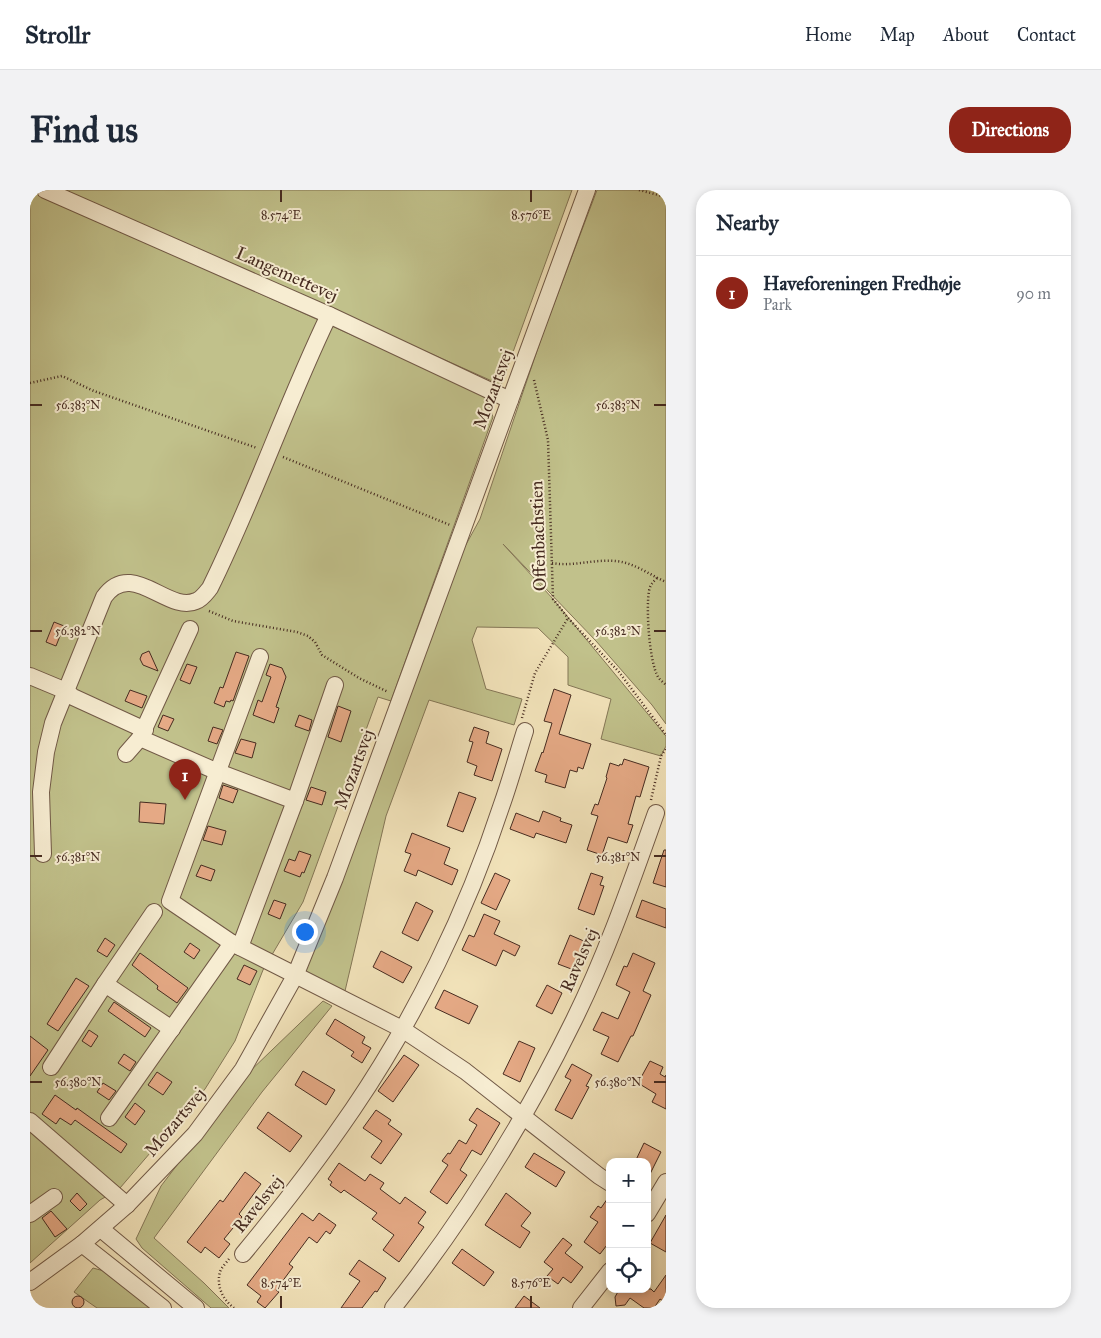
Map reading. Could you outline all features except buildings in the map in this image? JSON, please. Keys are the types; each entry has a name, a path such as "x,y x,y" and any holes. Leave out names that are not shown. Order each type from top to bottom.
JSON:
{"street":[{"name":"Langemettevej","path":"45,190 329,314 510,400"},
{"name":"Mozartsvej","path":"30,1282 101,1229 127,1205 195,1134 243,1069 294,976 335,878 587,190"},
{"path":"43,854 41,792 46,752 53,723 104,597 109,590 118,584 131,582 182,602 192,603 203,597 210,588 270,452 308,358 329,314"},
{"path":"126,754 143,734 190,630"},
{"path":"260,656 170,901 236,945 402,1030 465,1071 606,1180"},
{"path":"30,676 66,691 73,697 218,772 294,801"},
{"path":"109,1118 172,1029 236,945 294,801 335,685"},
{"name":"Ravelsvej","path":"243,1254 301,1183 349,1115 402,1030 439,958 472,884 501,808 525,731"},
{"name":"Ravelsvej","path":"393,1308 424,1268 476,1194 523,1117 575,1019 619,917 656,812"},
{"path":"51,1067 154,912"},
{"path":"105,984 172,1029"},
{"path":"30,1121 127,1205"},
{"path":"651,1206 666,1182"},
{"path":"30,1214 54,1197"},
{"path":"101,1229 196,1308"},
{"path":"82,1244 163,1308"},
{"path":"581,1308 606,1275"}],"path":[{"path":"640,190 666,197"},
{"path":"30,383 62,376 94,391 270,452 463,530"},
{"name":"Offenbachstien","path":"534,379 548,440 553,599 568,618 619,672 666,736"},
{"path":"552,563 570,565 615,561 627,563 666,582"},
{"path":"657,578 652,583 648,592 649,627 653,665 658,678 666,685"},
{"path":"192,603 232,621 308,636 315,642 322,655 381,689 402,697"},
{"path":"525,731 521,720 535,673 568,618"},
{"path":"656,812 650,802 662,756 666,749"},
{"path":"234,1308 229,1304 219,1288 220,1271 233,1254 243,1254"}],"green space":[{"path":"30,190 485,395 493,417 391,701 378,697 303,902 263,970 235,1041 205,1089 120,1188 30,1116"},
{"path":"64,190 572,190 501,385"},
{"path":"597,190 666,190 666,724 652,705 596,641 503,544 553,599 666,736 666,746 661,756 601,739 611,699 568,685 568,657 538,628 477,627 472,640 486,689 522,699 514,725 429,700 386,816 345,991 305,972 463,550 480,519 543,333"},
{"path":"323,1001 332,1006 262,1092 154,1238 229,1308 211,1308 142,1248 136,1239 161,1186 246,1075"},
{"path":"30,1130 107,1196 100,1200 30,1263"},
{"path":"93,1268 104,1271 153,1308 97,1308 74,1292"}],"place":[{"name":"Haveforeningen Fredhøje","path":"185,800"}]}
